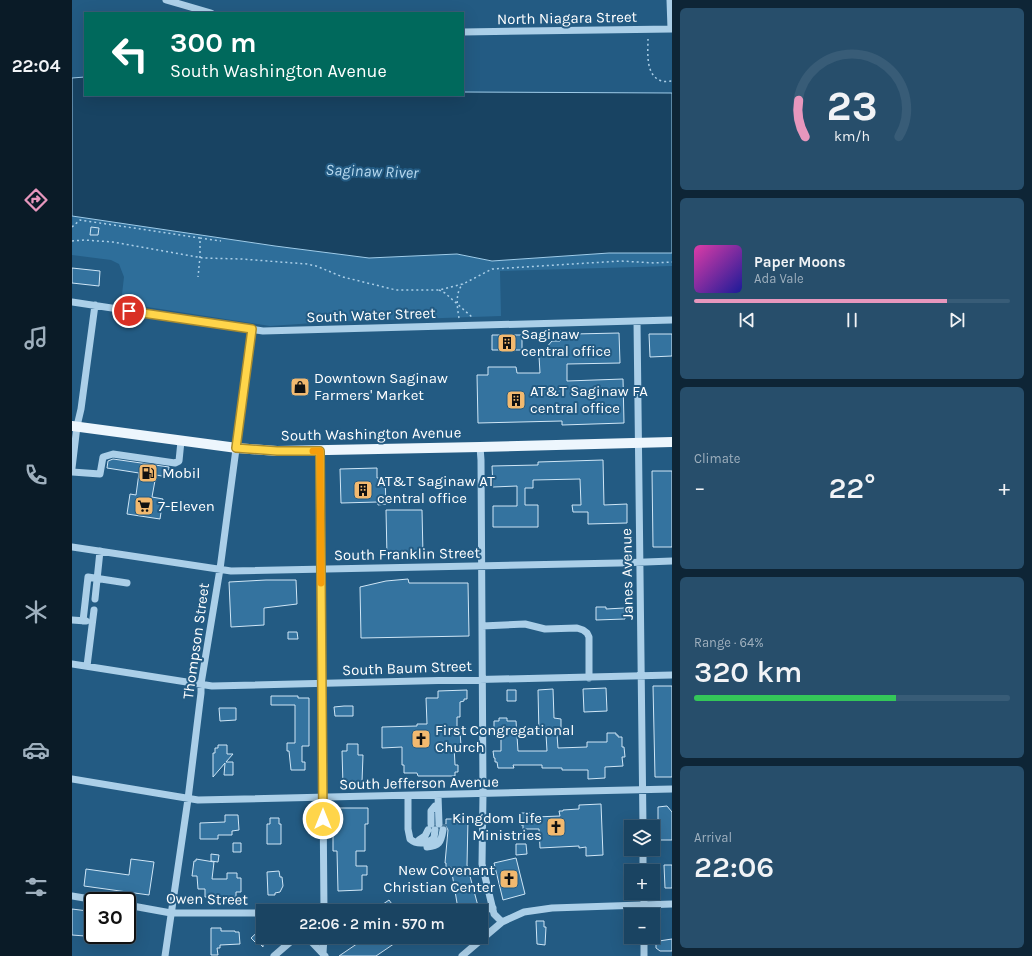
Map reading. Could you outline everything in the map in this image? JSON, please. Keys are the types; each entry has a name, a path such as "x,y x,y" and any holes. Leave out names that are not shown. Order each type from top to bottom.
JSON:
{"main road":[{"name":"South Washington Avenue","path":"75,426 236,448 277,451 672,442"}],"street":[{"path":"166,0 208,12"},
{"path":"670,0 671,29"},
{"name":"North Niagara Street","path":"464,32 671,29"},
{"name":"South Water Street","path":"72,302 263,331 672,320"},
{"path":"72,468 75,426 81,409 95,305"},
{"name":"Janes Avenue","path":"637,321 643,820"},
{"name":"Thompson Street","path":"165,956 188,799 201,684 220,569 252,329"},
{"path":"72,472 100,474 103,457 113,454 175,463 179,461 181,441"},
{"path":"480,447 482,566 482,864 494,914 502,922"},
{"path":"320,451 324,904"},
{"name":"South Franklin Street","path":"72,547 231,571 619,564 672,561"},
{"path":"95,599 100,551"},
{"path":"83,621 88,577 127,583"},
{"path":"87,666 94,610"},
{"path":"72,620 92,622"},
{"path":"482,626 525,624 545,628 581,629 587,633 589,637 589,678"},
{"name":"South Baum Street","path":"72,664 212,686 482,679 641,677 672,675"},
{"name":"South Jefferson Avenue","path":"72,779 198,800 672,790"},
{"path":"408,832 410,839 414,842 425,843 433,840 437,795"},
{"path":"408,796 408,838 411,844 419,848 427,848 436,842 439,836 435,827"},
{"path":"408,832 413,839 419,840 429,837 435,827"},
{"path":"72,896 84,898"},
{"path":"644,900 644,908"},
{"path":"462,956 502,922 524,912 543,909 672,904"},
{"path":"488,907 492,906"},
{"name":"Owen Street","path":"136,907 171,914 256,913"},
{"path":"274,956 288,944"},
{"path":"314,944 324,955"},
{"path":"324,944 324,955"},
{"path":"644,944 644,956"}],"path":[{"path":"648,39 648,63 653,75 662,81 672,81"},
{"path":"72,226 80,220 221,241"},
{"path":"198,277 200,238"},
{"path":"72,241 84,240 113,242 200,257 307,264 343,277 396,290 439,290 463,284 492,269 614,261 654,263 672,262"},
{"path":"460,325 457,304 460,287 463,284"},
{"path":"439,290 480,325"}],"shaded area":[{"path":"72,216 275,246 369,258 457,254 492,261 609,253 672,253 672,266 500,271 501,316 328,322 270,326 121,303 124,277 119,264 111,260 72,255"}],"water":[{"name":"Saginaw River","path":"84,77 84,96 464,96 464,92 672,93 672,253 609,253 492,261 457,254 369,258 275,246 72,216 72,78"}],"building":[{"path":"91,227 99,228 98,235 90,235"},
{"path":"72,268 100,271 99,286 72,283"},
{"path":"619,333 620,363 567,364 567,381 623,379 624,423 562,425 562,421 478,423 477,375 488,375 488,367 516,367 517,373 540,373 539,356 552,341 560,341 563,337 574,337 574,334"},
{"path":"649,334 672,334 672,356 650,357"},
{"name":"Saginaw central office","path":"492,335 522,335 522,350 492,350"},
{"path":"113,459 169,467 168,477 156,475 152,497 163,499 160,519 127,514 130,494 136,495 139,473 107,468 108,461"},
{"path":"603,460 604,505 627,504 627,523 588,524 588,512 573,512 572,505 581,505 580,479 533,480 533,488 525,488 525,505 538,505 538,527 493,527 493,506 517,506 517,486 493,487 492,466 538,465 538,462"},
{"name":"AT&T Saginaw AT central office","path":"377,468 377,478 385,478 386,504 378,505 378,502 341,503 340,469"},
{"path":"652,471 672,471 672,547 653,547"},
{"path":"386,510 422,510 423,555 387,556"},
{"path":"408,579 409,583 468,583 469,636 361,638 360,587 386,581"},
{"path":"296,580 297,604 264,608 264,625 231,627 229,582"},
{"path":"596,607 606,607 606,609 624,608 625,619 596,620"},
{"path":"288,632 297,632 298,639 288,639"},
{"path":"653,686 672,686 672,777 655,777"},
{"path":"606,688 607,711 584,712 583,689"},
{"path":"553,689 554,718 561,719 561,733 557,734 558,748 587,747 587,742 607,742 607,733 616,733 618,737 622,737 622,747 624,747 625,757 622,757 623,766 605,767 605,778 588,779 588,770 542,768 542,765 513,765 514,768 498,768 493,751 501,751 501,733 494,733 494,721 499,721 499,718 507,718 507,721 516,721 518,751 547,751 546,734 539,734 538,690"},
{"name":"First Congregational Church","path":"467,690 467,699 460,702 460,717 457,717 457,732 460,732 461,746 454,746 455,765 458,765 458,772 455,772 455,776 418,776 417,773 404,773 404,765 402,765 402,747 382,748 382,727 417,726 417,724 427,724 426,698 438,698 438,691"},
{"path":"507,690 516,690 516,701 507,701"},
{"path":"271,696 298,696 298,698 309,698 309,746 302,746 302,762 305,762 305,770 291,770 289,751 287,751 287,743 295,743 295,705 271,705"},
{"path":"353,706 353,716 335,716 334,707"},
{"path":"219,708 236,708 236,720 220,721"},
{"path":"347,744 358,744 358,755 363,755 362,782 357,782 358,785 343,785 342,751 347,751"},
{"path":"218,745 227,745 227,754 233,754 226,762 233,762 233,775 224,775 225,763 213,777 213,753 215,753 215,748 218,748"},
{"name":"Kingdom Life Ministries","path":"601,804 603,855 586,856 586,847 579,848 579,846 540,848 539,829 523,829 523,825 521,825 521,813 534,813 535,817 560,816 559,811 579,809 579,805"},
{"path":"667,806 672,812 672,840 660,840 660,820 658,820 658,807"},
{"path":"333,808 368,808 368,824 365,824 365,851 356,851 356,866 367,866 367,875 362,875 362,890 338,891 337,851 333,851"},
{"path":"225,815 238,815 239,830 232,831 232,835 218,835 218,839 200,839 200,823 225,822"},
{"path":"270,818 279,818 279,824 281,824 281,844 267,844 267,824 270,824"},
{"path":"446,819 468,819 467,865 477,904 457,904 451,867 446,867 445,863 448,830 444,825 446,824"},
{"path":"233,843 241,843 241,852 233,852"},
{"path":"516,844 526,844 527,854 516,855"},
{"path":"211,854 219,855 218,862 211,861"},
{"name":"New Covenant Christian Center","path":"516,858 525,894 503,900 494,863"},
{"path":"131,859 154,862 149,895 84,886 86,869 129,875"},
{"path":"196,859 214,862 212,879 227,879 227,873 237,873 237,878 241,878 241,892 236,892 236,897 205,897 205,889 198,889 197,876 192,876 194,861 196,861"},
{"path":"664,865 672,865 672,888 665,888"},
{"path":"279,871 280,877 282,877 283,886 280,892 275,893 275,895 268,895 267,872"},
{"path":"394,885 401,885 402,891 394,891"},
{"path":"389,900 392,904 383,904"},
{"path":"72,909 84,910 84,936 72,935"},
{"path":"536,921 544,921 544,927 546,927 545,945 537,944"},
{"path":"211,928 221,928 221,931 239,932 240,944 220,945 220,948 217,948 218,955 211,955"},
{"path":"256,933 256,943 251,938"},
{"path":"672,939 672,951 660,951 656,948 656,944 660,944 660,941"},
{"path":"357,944 394,944 376,956 339,956"}],"tunnel":[{"path":"435,824 435,830"},
{"path":"443,824 443,830"}],"slow traffic":[{"path":"313,451 320,451 321,583"}],"place":[{"name":"Saginaw central office","path":"507,343"},
{"name":"Downtown Saginaw Farmers' Market","path":"300,387"},
{"name":"AT&T Saginaw FA central office","path":"516,400"},
{"name":"Mobil","path":"148,473"},
{"name":"AT&T Saginaw AT central office","path":"363,490"},
{"name":"7-Eleven","path":"144,506"},
{"name":"First Congregational Church","path":"421,739"},
{"name":"Kingdom Life Ministries","path":"556,827"},
{"name":"New Covenant Christian Center","path":"509,879"}],"route":[{"path":"129,311 252,329 252,339 236,448 277,451 320,451 323,819"}]}
